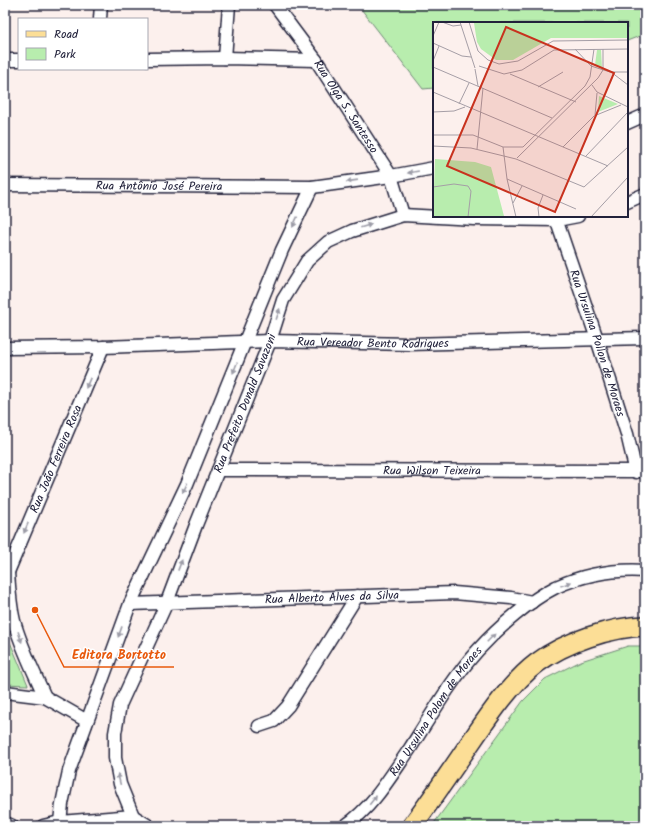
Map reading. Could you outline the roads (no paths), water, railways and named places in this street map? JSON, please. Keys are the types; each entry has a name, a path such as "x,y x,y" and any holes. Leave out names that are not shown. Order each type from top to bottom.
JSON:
{"main road":[{"path":"412,826 490,714 513,686 537,663 569,645 607,631 645,626"}],"street":[{"path":"100,18 101,5"},
{"path":"225,58 229,5"},
{"name":"Rua Olga S. Santesso","path":"275,5 316,60 391,176 402,215"},
{"path":"148,58 316,60"},
{"path":"5,60 18,60"},
{"path":"628,123 645,115"},
{"path":"312,187 391,176 433,168"},
{"name":"Rua Antônio José Pereira","path":"5,185 312,187"},
{"name":"Rua Prefeito Donald Savazoni","path":"61,824 64,790 69,771 130,604 187,484 282,250 312,187"},
{"path":"628,202 645,194"},
{"name":"Rua Prefeito Donald Savazoni","path":"133,821 120,784 114,758 115,733 120,705 167,602 196,525 270,341 283,300 307,261 328,242 352,231 402,215 433,217"},
{"name":"Rua Prefeito Donald Savazoni","path":"438,217 474,219 567,217"},
{"name":"Rua Ursulina Pollon de Moraes","path":"556,218 627,434 641,472"},
{"name":"Rua Vereador Bento Rodrigues","path":"5,348 103,347 270,341 409,344 645,338"},
{"name":"Rua João Ferreira Rosa","path":"45,697 22,644 14,620 6,573 103,347"},
{"name":"Rua Wilson Teixeira","path":"218,470 641,472"},
{"name":"Rua Ursulina Polom de Moraes","path":"345,826 354,820 370,804 388,780 459,674 478,650 532,602 556,588 582,578 608,572 634,570 645,571"},
{"name":"Rua Alberto Alves da Silva","path":"130,604 454,593 504,597 532,602"},
{"path":"259,726 274,721 288,706 357,596"},
{"path":"5,692 45,697 87,721"},
{"path":"43,826 133,821 149,826"},
{"path":"5,824 12,826"}],"place":[{"name":"Editora Bortotto","path":"35,610"}]}
